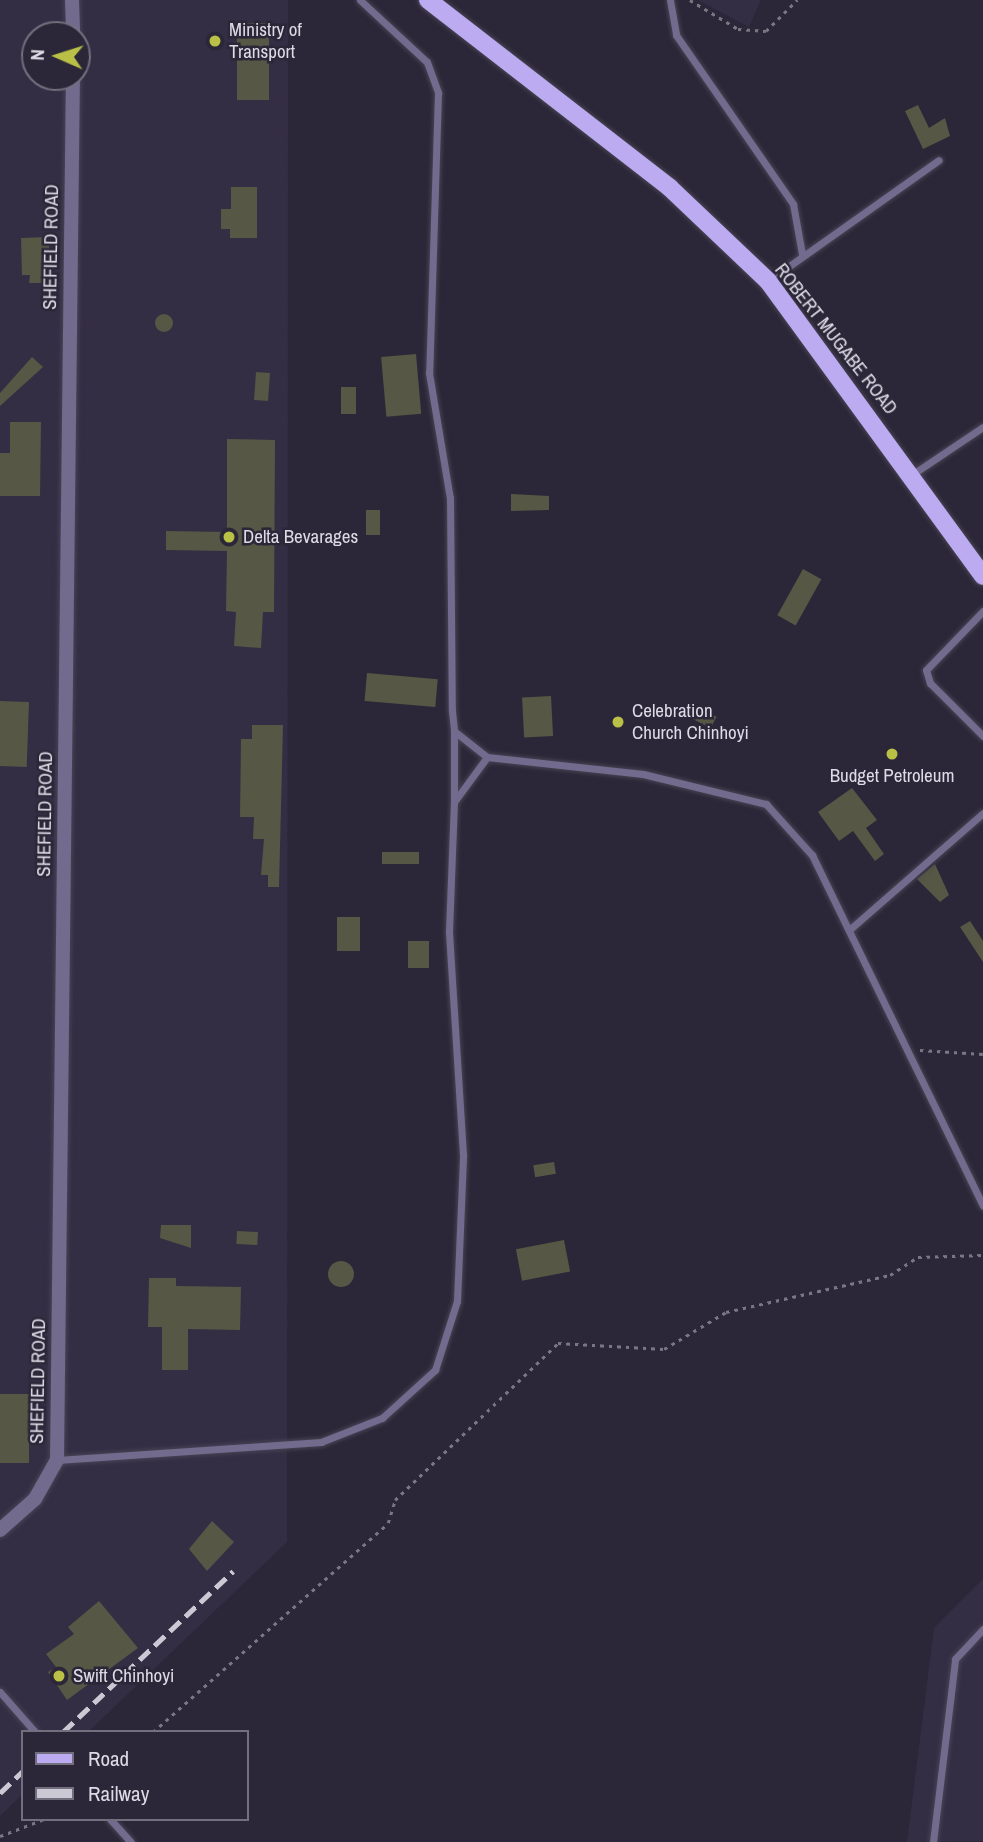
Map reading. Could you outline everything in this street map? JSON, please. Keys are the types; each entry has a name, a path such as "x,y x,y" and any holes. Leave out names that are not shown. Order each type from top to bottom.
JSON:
{"main road":[{"name":"ROBERT MUGABE ROAD","path":"428,0 670,188 768,281 913,474 983,576"}],"street":[{"path":"72,0 73,21"},
{"name":"SHEFIELD ROAD","path":"0,1531 35,1499 57,1460 73,91"}],"lane":[{"path":"57,1460 321,1442 382,1418 435,1370 457,1301 463,1155 449,931 454,802 450,498 429,373 438,93 427,62 360,0"},
{"path":"670,0 676,35 793,204 802,254"},
{"path":"768,281 802,254 939,160"},
{"path":"913,474 983,427"},
{"path":"983,611 926,670 930,682 983,736"},
{"path":"454,731 487,757 643,774 766,804 812,855 983,1206"},
{"path":"454,802 487,757"},
{"path":"849,930 983,813"},
{"path":"933,1842 955,1658 983,1629"},
{"path":"0,1692 34,1730"},
{"path":"112,1821 131,1842"}],"path":[{"path":"690,0 738,29 766,31 797,0"},
{"path":"904,1043 933,1055 983,1054"},
{"path":"155,1730 388,1523 395,1500 558,1343 664,1349 726,1312 890,1275 918,1257 983,1255"},
{"path":"0,1836 39,1821"}],"shaded area":[{"path":"0,0 288,0 287,1542 90,1730 21,1730 21,1796 0,1816"},
{"path":"698,0 761,0 749,27"},
{"path":"983,1579 983,1841 907,1842 934,1628"}],"building":[{"path":"237,23 269,23 269,100 237,100"},
{"path":"918,105 929,128 945,118 950,136 923,149 905,111"},
{"path":"231,187 257,187 257,238 230,238 230,229 221,229 221,209 231,209"},
{"path":"49,237 49,274 43,283 29,283 30,275 22,275 21,238"},
{"path":"164,314 170,317 173,323 170,329 164,332 158,329 155,323 158,317"},
{"path":"416,354 421,414 386,417 381,357"},
{"path":"32,357 43,367 0,406 0,393"},
{"path":"256,372 270,373 268,401 254,400"},
{"path":"341,387 356,387 356,414 341,414"},
{"path":"10,422 41,422 40,496 0,496 0,453 10,453"},
{"path":"227,439 275,440 274,612 263,612 261,648 234,646 236,612 226,611 227,551 166,550 166,531 227,532"},
{"path":"511,494 549,496 549,510 511,511"},
{"path":"366,510 380,510 380,535 366,535"},
{"path":"803,569 821,579 796,626 777,615"},
{"path":"367,673 438,679 435,707 365,701"},
{"path":"551,696 553,736 524,737 522,698"},
{"path":"0,701 29,702 27,767 0,766"},
{"path":"698,707 717,717 710,728 692,718"},
{"path":"252,725 283,725 279,887 268,887 268,875 261,875 264,839 253,839 254,817 240,817 241,739 252,739"},
{"path":"852,788 877,820 866,828 884,854 875,861 853,831 839,841 818,812"},
{"path":"382,852 419,852 419,864 382,864"},
{"path":"935,864 949,895 940,902 917,879"},
{"path":"337,917 360,917 360,951 337,951"},
{"path":"970,921 983,941 983,962 960,927"},
{"path":"408,941 429,941 429,968 408,968"},
{"path":"554,1162 556,1174 535,1177 533,1165"},
{"path":"161,1225 191,1225 191,1248 160,1238"},
{"path":"237,1231 258,1232 257,1245 236,1244"},
{"path":"564,1240 570,1271 522,1281 516,1249"},
{"path":"341,1261 350,1265 354,1274 350,1283 341,1287 332,1283 328,1274 332,1265"},
{"path":"149,1278 176,1278 176,1286 241,1287 240,1330 188,1329 188,1370 162,1370 162,1327 148,1327"},
{"path":"0,1394 29,1394 29,1463 0,1463"},
{"path":"212,1521 234,1542 207,1571 189,1549"},
{"path":"99,1601 138,1648 67,1700 48,1672 56,1667 46,1654 74,1634 68,1627"}],"railway":[{"path":"65,1730 233,1571"},
{"path":"0,1793 21,1773"}],"place":[{"name":"Ministry of Transport","path":"215,41"},
{"name":"Delta Bevarages","path":"229,537"},
{"name":"Celebration Church Chinhoyi","path":"618,722"},
{"name":"Budget Petroleum","path":"892,754"},
{"name":"Swift Chinhoyi","path":"59,1676"}]}
